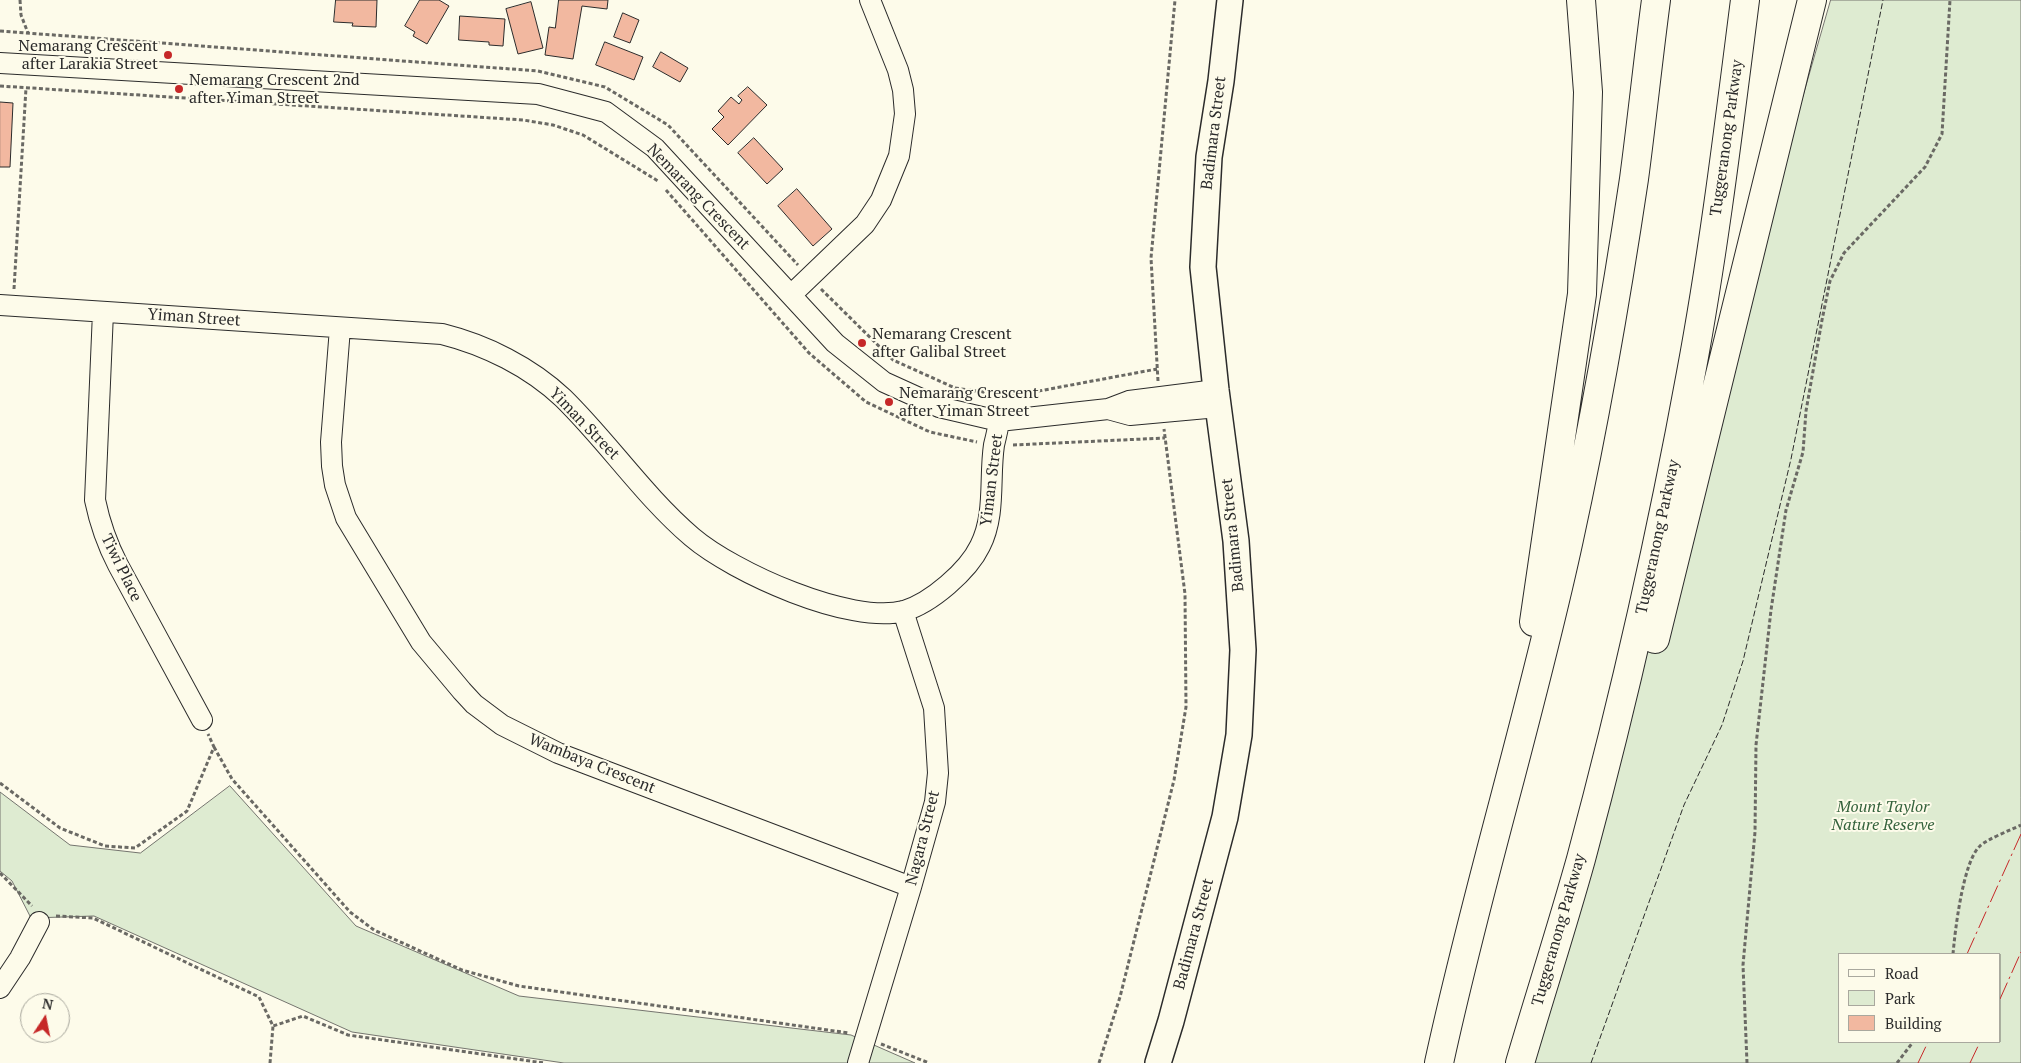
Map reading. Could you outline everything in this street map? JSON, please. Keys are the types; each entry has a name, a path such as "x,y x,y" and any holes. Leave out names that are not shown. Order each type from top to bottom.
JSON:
{"highway":[{"path":"1519,750 1526,664 1532,637 1582,294 1588,92 1581,0"},
{"path":"1439,1063 1478,900 1519,750 1565,558 1604,363 1634,178 1656,0"},
{"name":"Tuggeranong Parkway","path":"1520,1063 1580,860 1618,717 1649,583 1691,373 1723,172 1745,0"},
{"path":"1580,860 1608,812 1642,690 1812,0"}],"main road":[{"name":"Badimara Street","path":"1158,1063 1171,1021 1225,817 1239,735 1244,650 1236,541 1217,398 1203,267 1209,158 1230,0"}],"street":[{"path":"791,295 865,224 881,200 899,156 905,114 903,90 898,70 870,0"},
{"name":"Nemarang Crescent","path":"0,63 538,94 606,112 655,148 835,343 884,382 939,407 999,422 1108,409 1130,415 1217,398"},
{"name":"Yiman Street","path":"6,305 442,334 475,344 507,359 540,380 563,398 672,518 710,552 733,566 770,583 818,600 866,612 904,611 953,580 974,557 981,544 989,516 994,445 999,422"},
{"name":"Tiwi Place","path":"103,312 95,500 100,524 107,544 202,720"},
{"name":"Wambaya Crescent","path":"340,328 331,442 332,466 339,499 346,518 421,642 446,674 474,704 502,725 558,753 911,886"},
{"name":"Nagara Street","path":"858,1063 935,802 938,773 934,708 904,611"},
{"path":"0,988 20,958 39,922"}],"path":[{"path":"20,0 21,15 28,33"},
{"path":"0,31 538,71 605,86 668,125 809,277 893,360 955,388 1012,396 1157,369 1151,258 1175,0"},
{"path":"1746,1063 1743,965 1755,832 1756,745 1771,610 1786,510 1803,452 1806,411 1822,320 1830,281 1844,253 1925,167 1942,134 1950,0"},
{"path":"6,305 27,65"},
{"path":"0,86 523,120"},
{"path":"1099,1063 1120,998 1174,780 1186,707 1185,594 1165,438"},
{"path":"202,720 214,747 232,779 350,912 374,930 462,970 519,986 852,1033 929,1063"},
{"path":"0,783 60,828 105,846 135,848 187,811 214,747"},
{"path":"1953,953 1968,866 1979,846 2021,825"},
{"path":"0,873 34,908 39,922 52,916 93,918 259,997 272,1026 270,1063"},
{"path":"272,1026 303,1016 348,1035 544,1063"},
{"path":"1897,1063 1912,1043"}],"green space":[{"name":"Mount Taylor Nature Reserve","path":"1831,0 2021,0 2021,1063 1525,1063"},
{"path":"230,786 356,926 519,996 851,1035 915,1063 564,1063 352,1032 94,916 31,918 12,881 0,871 0,792 70,845 140,853"}],"building":[{"path":"336,0 377,0 376,27 352,26 353,23 334,22"},
{"path":"420,0 439,0 449,6 427,44 413,36 415,32 405,26"},
{"path":"559,0 608,0 607,9 582,6 573,59 545,55 549,27 555,28"},
{"path":"531,2 543,48 518,54 506,9"},
{"path":"623,13 639,20 630,43 614,37"},
{"path":"460,16 505,19 503,46 489,45 489,42 459,40"},
{"path":"605,42 643,57 634,80 596,65"},
{"path":"661,52 688,68 680,82 653,67"},
{"path":"748,87 767,105 728,145 712,129 724,117 718,111 731,97 739,104 742,100 738,96"},
{"path":"0,102 13,103 10,167 0,167"},
{"path":"754,138 783,169 767,184 738,153"},
{"path":"797,189 832,229 813,246 778,206"}],"fence":[{"path":"1591,1063 1684,805 1722,725 1743,661 1791,459 1883,0"}],"power":[{"path":"1967,953 2021,834"},
{"path":"2001,997 2021,952"},
{"path":"1918,1063 1928,1043"},
{"path":"1970,1063 1980,1043"}],"place":[{"name":"Nemarang Crescent after Larakia Street","path":"168,55"},
{"name":"Nemarang Crescent 2nd after Yiman Street","path":"179,89"},
{"name":"Nemarang Crescent after Galibal Street","path":"862,343"},
{"name":"Nemarang Crescent after Yiman Street","path":"889,402"}]}
